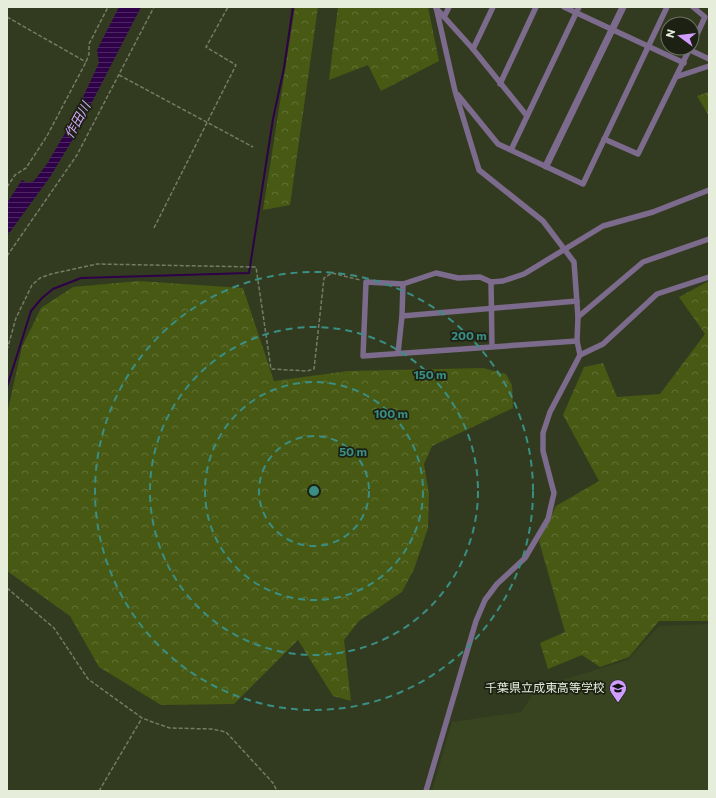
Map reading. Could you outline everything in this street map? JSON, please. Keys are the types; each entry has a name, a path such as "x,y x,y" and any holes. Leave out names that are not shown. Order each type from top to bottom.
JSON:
{"street":[{"path":"436,7 473,49 527,116"},
{"path":"436,7 455,91 479,170 543,222 574,262 578,317 577,341 580,355"},
{"path":"444,17 449,7"},
{"path":"473,49 493,7"},
{"path":"500,84 536,7"},
{"path":"564,7 578,10 613,29 684,63"},
{"path":"546,166 623,7"},
{"path":"455,91 498,144 584,184 648,45 668,7"},
{"path":"693,7 705,17 700,28"},
{"path":"511,150 578,10"},
{"path":"700,53 709,59"},
{"path":"604,139 638,154 687,56"},
{"path":"676,77 709,66"},
{"path":"577,341 363,356 366,282 403,284 436,273 458,278 480,277 491,282 503,281 524,274 603,226 653,212 709,190"},
{"path":"578,317 643,262 709,239"},
{"path":"426,791 476,621 485,600 498,584 525,558 548,519 554,492 543,451 543,433 550,412 580,355 603,344 657,294 709,277"},
{"path":"491,282 492,346"},
{"path":"398,353 402,316 403,284"},
{"path":"402,316 577,301"}],"path":[{"path":"7,187 15,176 26,168 47,136 86,62 89,54 89,44 108,7"},
{"path":"7,256 77,155 154,7"},
{"path":"154,228 236,65 206,47 228,7"},
{"path":"7,17 86,62"},
{"path":"119,75 253,147"},
{"path":"7,350 16,318 32,285 40,278 51,274 97,264 256,267 271,369 307,371 314,369 324,278 332,273 366,282"},
{"path":"7,588 54,628 88,679 142,718 170,728 212,729 226,732 273,783 277,791"},
{"path":"99,791 142,718"}],"shaded area":[{"name":"千葉県立成東高等学校","path":"709,624 709,791 432,791 452,722 521,712 533,694 549,684 628,660 659,626"}],"green space":[{"path":"295,7 318,7 290,205 263,210"},
{"path":"338,7 428,7 439,61 381,91 368,65 329,80"},
{"path":"709,92 709,116 697,96"},
{"path":"138,281 243,288 274,381 348,371 483,368 506,374 512,385 513,408 432,446 424,464 429,494 428,528 414,569 402,592 359,621 344,640 351,701 333,696 298,640 234,704 161,705 99,667 70,616 7,571 7,414 22,347 41,308 73,287"},
{"path":"709,281 709,621 659,621 629,657 600,667 582,655 548,669 540,643 565,632 539,541 556,506 599,481 563,415 584,367 603,363 617,397 660,394 705,334 679,297"}],"water":[{"name":"作田川","path":"119,7 141,7 73,139 50,177 7,236 7,203 22,180 27,183 34,181 47,164 71,123 99,63 97,50"}],"waterway":[{"path":"7,387 31,311 42,298 53,289 81,278 249,273 273,119 284,68 293,7"}],"place":[{"name":"千葉県立成東高等学校","path":"618,703"}]}
